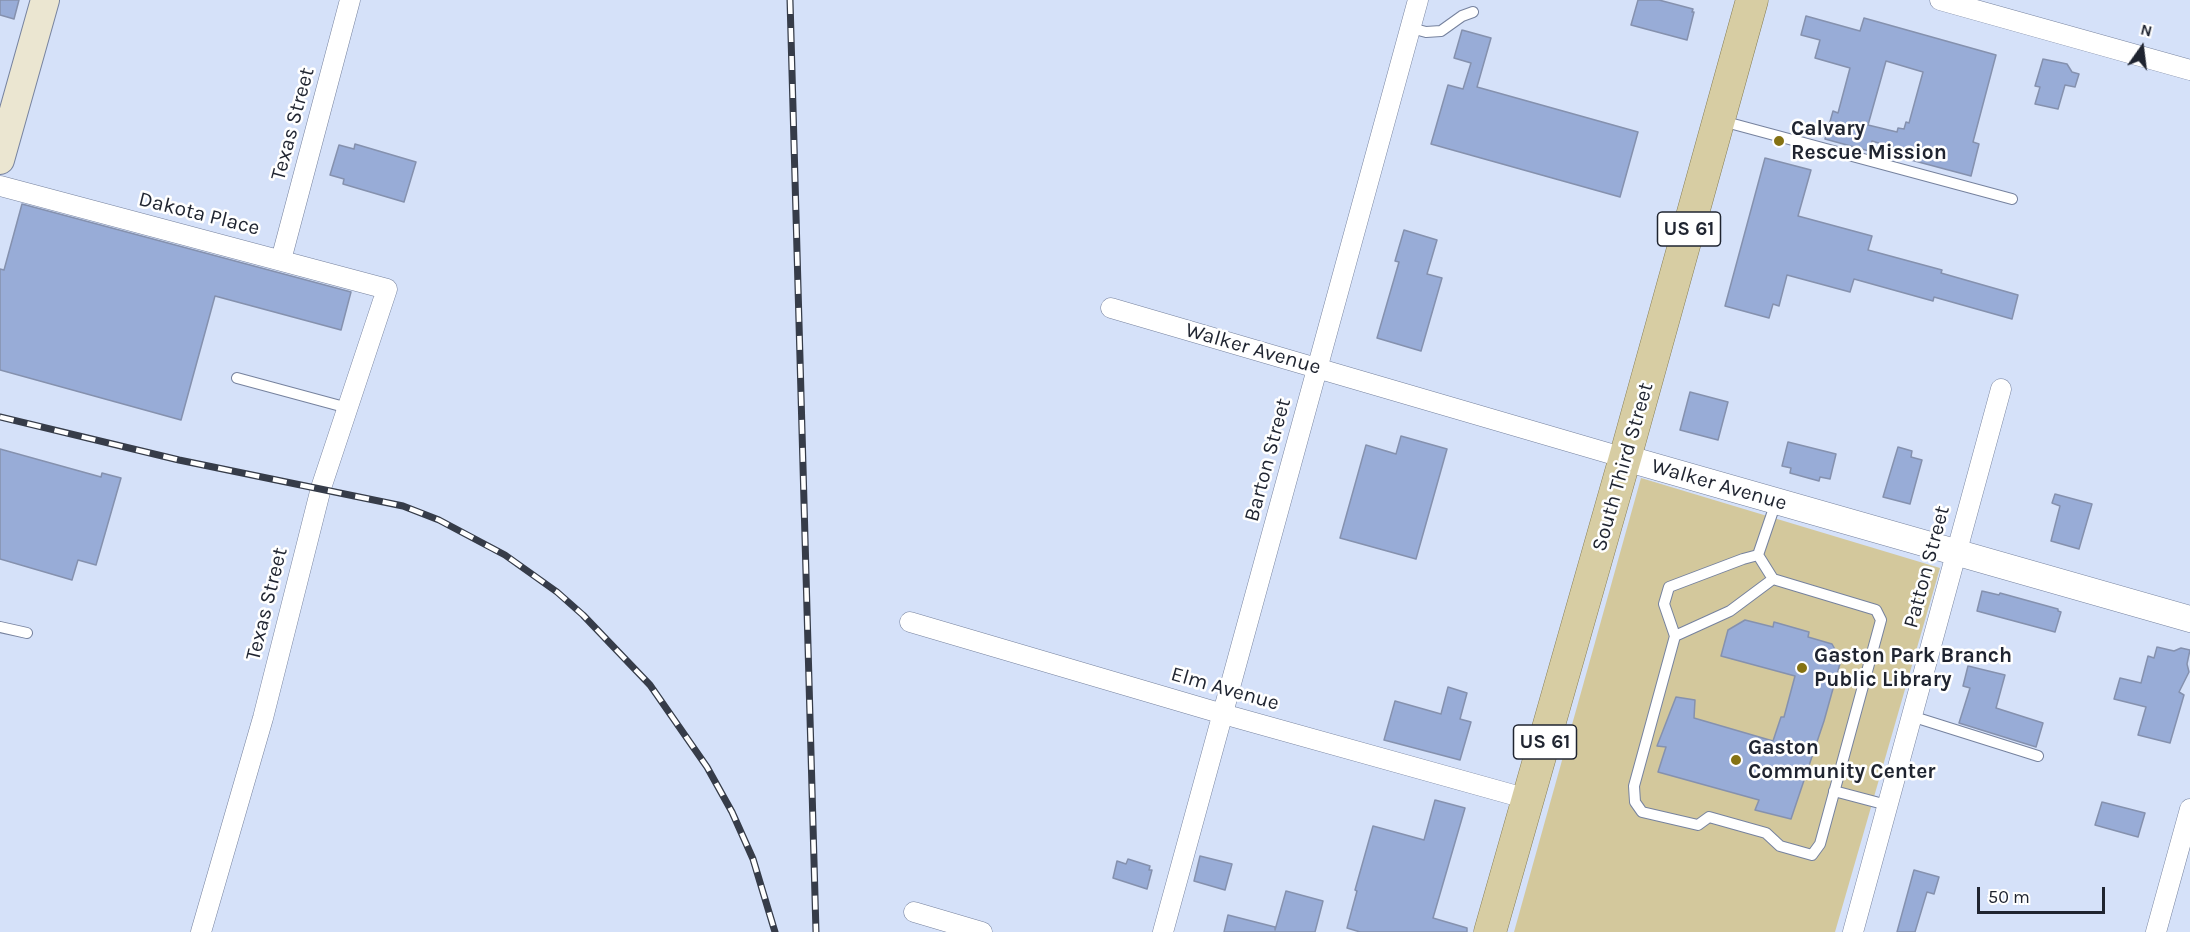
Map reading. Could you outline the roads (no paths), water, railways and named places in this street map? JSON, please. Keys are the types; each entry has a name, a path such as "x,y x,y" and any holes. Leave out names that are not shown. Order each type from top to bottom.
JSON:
{"main road":[{"path":"0,160 45,0"},
{"name":"South Third Street","path":"1490,932 1752,0"}],"street":[{"name":"Texas Street","path":"281,260 350,0"},
{"name":"Barton Street","path":"1163,932 1418,0"},
{"path":"1940,0 2190,70"},
{"name":"Dakota Place","path":"0,186 387,289"},
{"name":"Texas Street","path":"201,932 263,718 321,488 387,289"},
{"name":"Walker Avenue","path":"1111,308 2190,619"},
{"name":"Patton Street","path":"1853,932 2001,389"},
{"name":"Elm Avenue","path":"910,622 1222,714 1528,799"},
{"path":"2156,932 2190,809"},
{"path":"914,912 982,932"}],"lane":[{"path":"1411,28 1426,32 1442,32 1462,16 1473,12"},
{"path":"1719,120 2012,200"},
{"path":"237,378 348,408"},
{"path":"1758,555 1776,501"},
{"path":"1758,555 1773,579 1876,610 1881,620 1820,844 1812,855 1780,846 1766,833 1709,817 1698,825 1642,812 1635,802 1634,786 1675,636 1664,604 1669,587 1758,555"},
{"path":"1675,636 1730,611 1773,579"},
{"path":"0,627 27,633"},
{"path":"1911,716 2038,756"},
{"path":"1834,791 1887,805"}],"railway":[{"path":"790,0 816,932"},
{"path":"0,417 179,460 403,506 439,520 505,555 557,592 583,615 650,685 707,767 732,812 753,859 775,932"}],"place":[{"name":"Calvary Rescue Mission","path":"1779,141"},
{"name":"Gaston Park Branch Public Library","path":"1802,668"},
{"name":"Gaston Community Center","path":"1736,760"}]}
